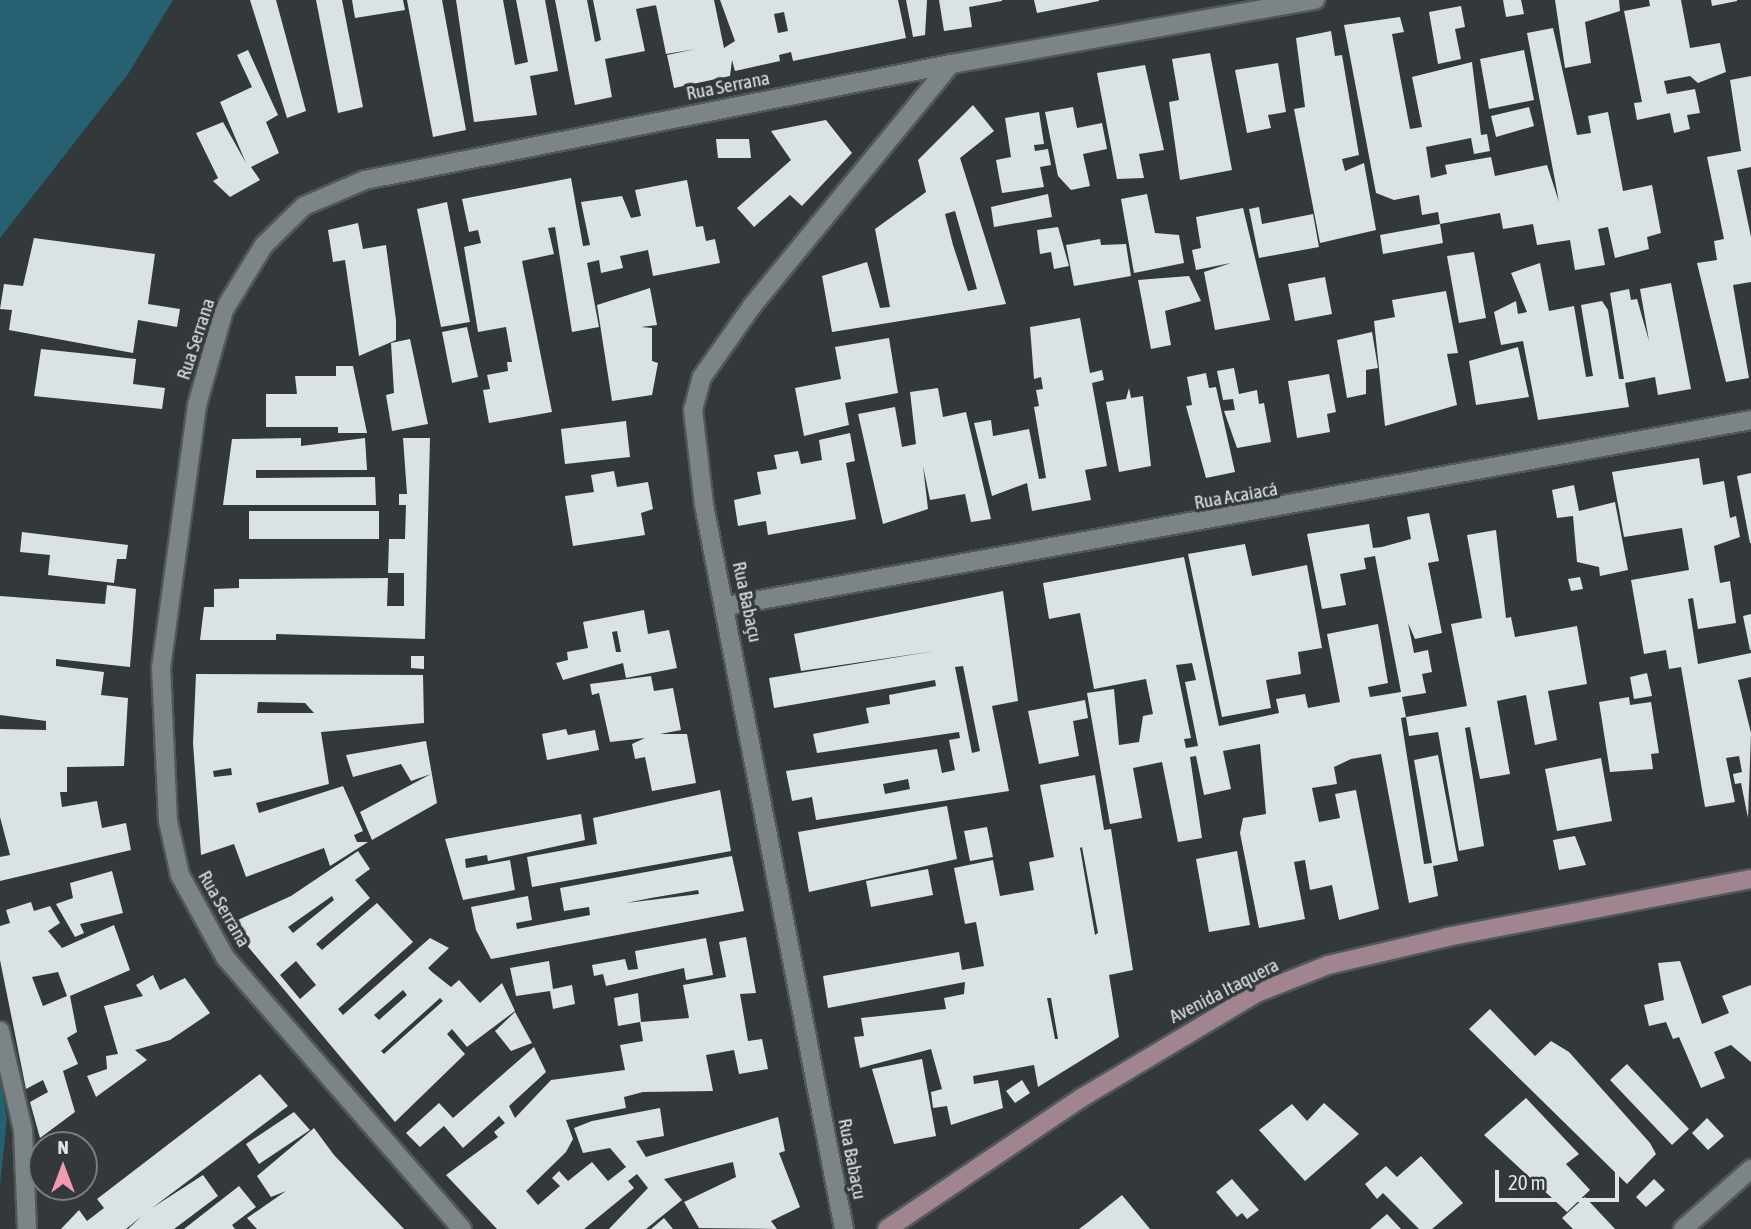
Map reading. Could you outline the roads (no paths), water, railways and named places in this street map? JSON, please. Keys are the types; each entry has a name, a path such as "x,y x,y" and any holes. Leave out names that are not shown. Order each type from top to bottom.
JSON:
{"street":[{"name":"Rua Serrana","path":"462,1229 225,957 180,874 161,769 161,668 197,405 224,310 264,245 304,206 365,180 951,64 1315,0"},
{"name":"Rua Babaçu","path":"844,1229 694,443 692,410 702,377 951,64"},
{"name":"Rua Acaiacá","path":"727,607 1751,420"},
{"name":"Avenida Itaquera","path":"887,1229 1083,1097 1257,993 1328,965 1447,937 1751,879"},
{"path":"0,1031 23,1130 27,1229"},
{"path":"1683,1229 1751,1169"}]}
